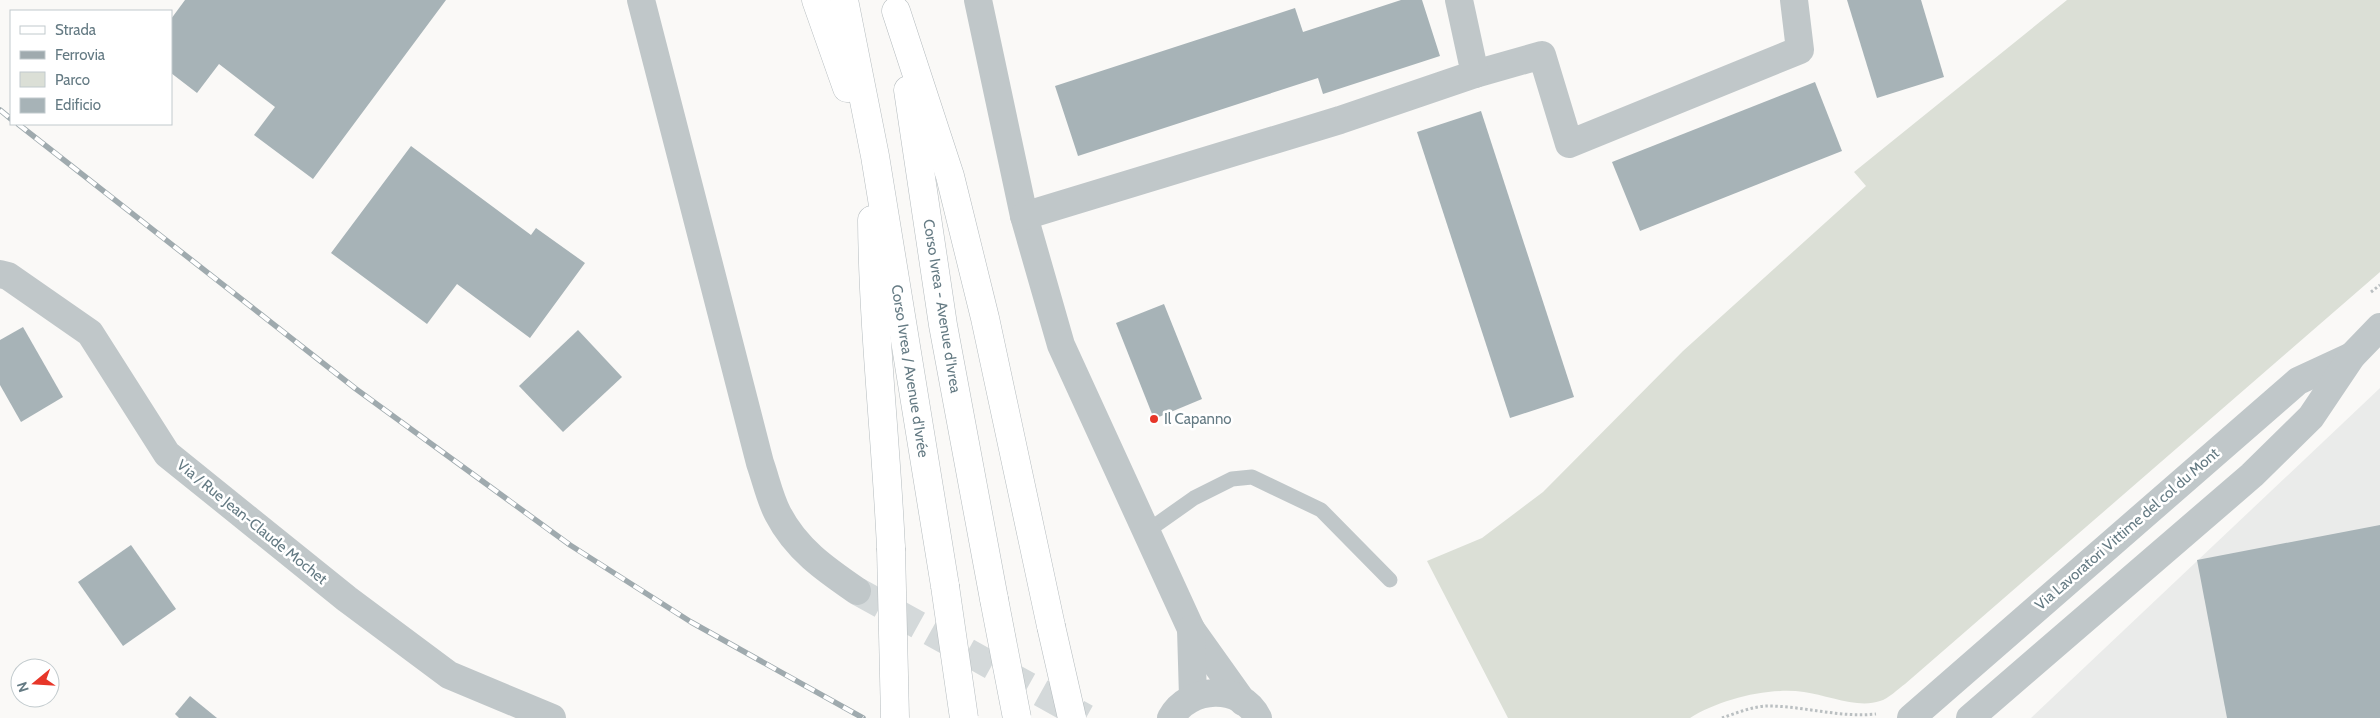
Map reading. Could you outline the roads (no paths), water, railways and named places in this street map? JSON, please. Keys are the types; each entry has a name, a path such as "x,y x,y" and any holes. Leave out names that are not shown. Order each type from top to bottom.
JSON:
{"main road":[{"path":"816,0 854,108 875,156"},
{"path":"844,0 875,156 872,272 887,463 895,718"},
{"path":"895,6 950,176 984,318 1072,718"},
{"name":"Corso Ivrea - Avenue d'Ivrea","path":"895,6 943,324 1017,718"},
{"name":"Corso Ivrea / Avenue d'Ivrée","path":"875,156 964,718"}],"street":[{"path":"641,0 760,463 777,513 796,543 823,568 857,591"},
{"path":"978,0 1024,216 1061,344 1191,629 1251,710"},
{"path":"1459,0 1475,74"},
{"path":"1024,216 1340,120 1475,74 1542,54 1568,144 1800,50 1794,0"},
{"name":"Via / Rue Jean-Claude Mochet","path":"0,274 8,276 90,333 168,454 317,575 449,675 552,718"},
{"path":"1970,718 2252,475 2311,417 2352,356 2380,327"},
{"name":"Via Lavoratori Vittime del col du Mont","path":"1911,718 2298,381 2352,356"},
{"path":"1191,629 1193,697"},
{"path":"1170,718 1185,702 1193,697 1214,692 1230,695 1251,710"}],"lane":[{"path":"1146,532 1194,498 1232,479 1252,478 1321,510 1390,580"}],"tunnel":[{"path":"857,591 1086,718"}],"railway":[{"path":"0,110 10,118"},
{"path":"19,125 356,389 570,545 691,622 863,718"}],"place":[{"name":"Il Capanno","path":"1154,419"}]}
